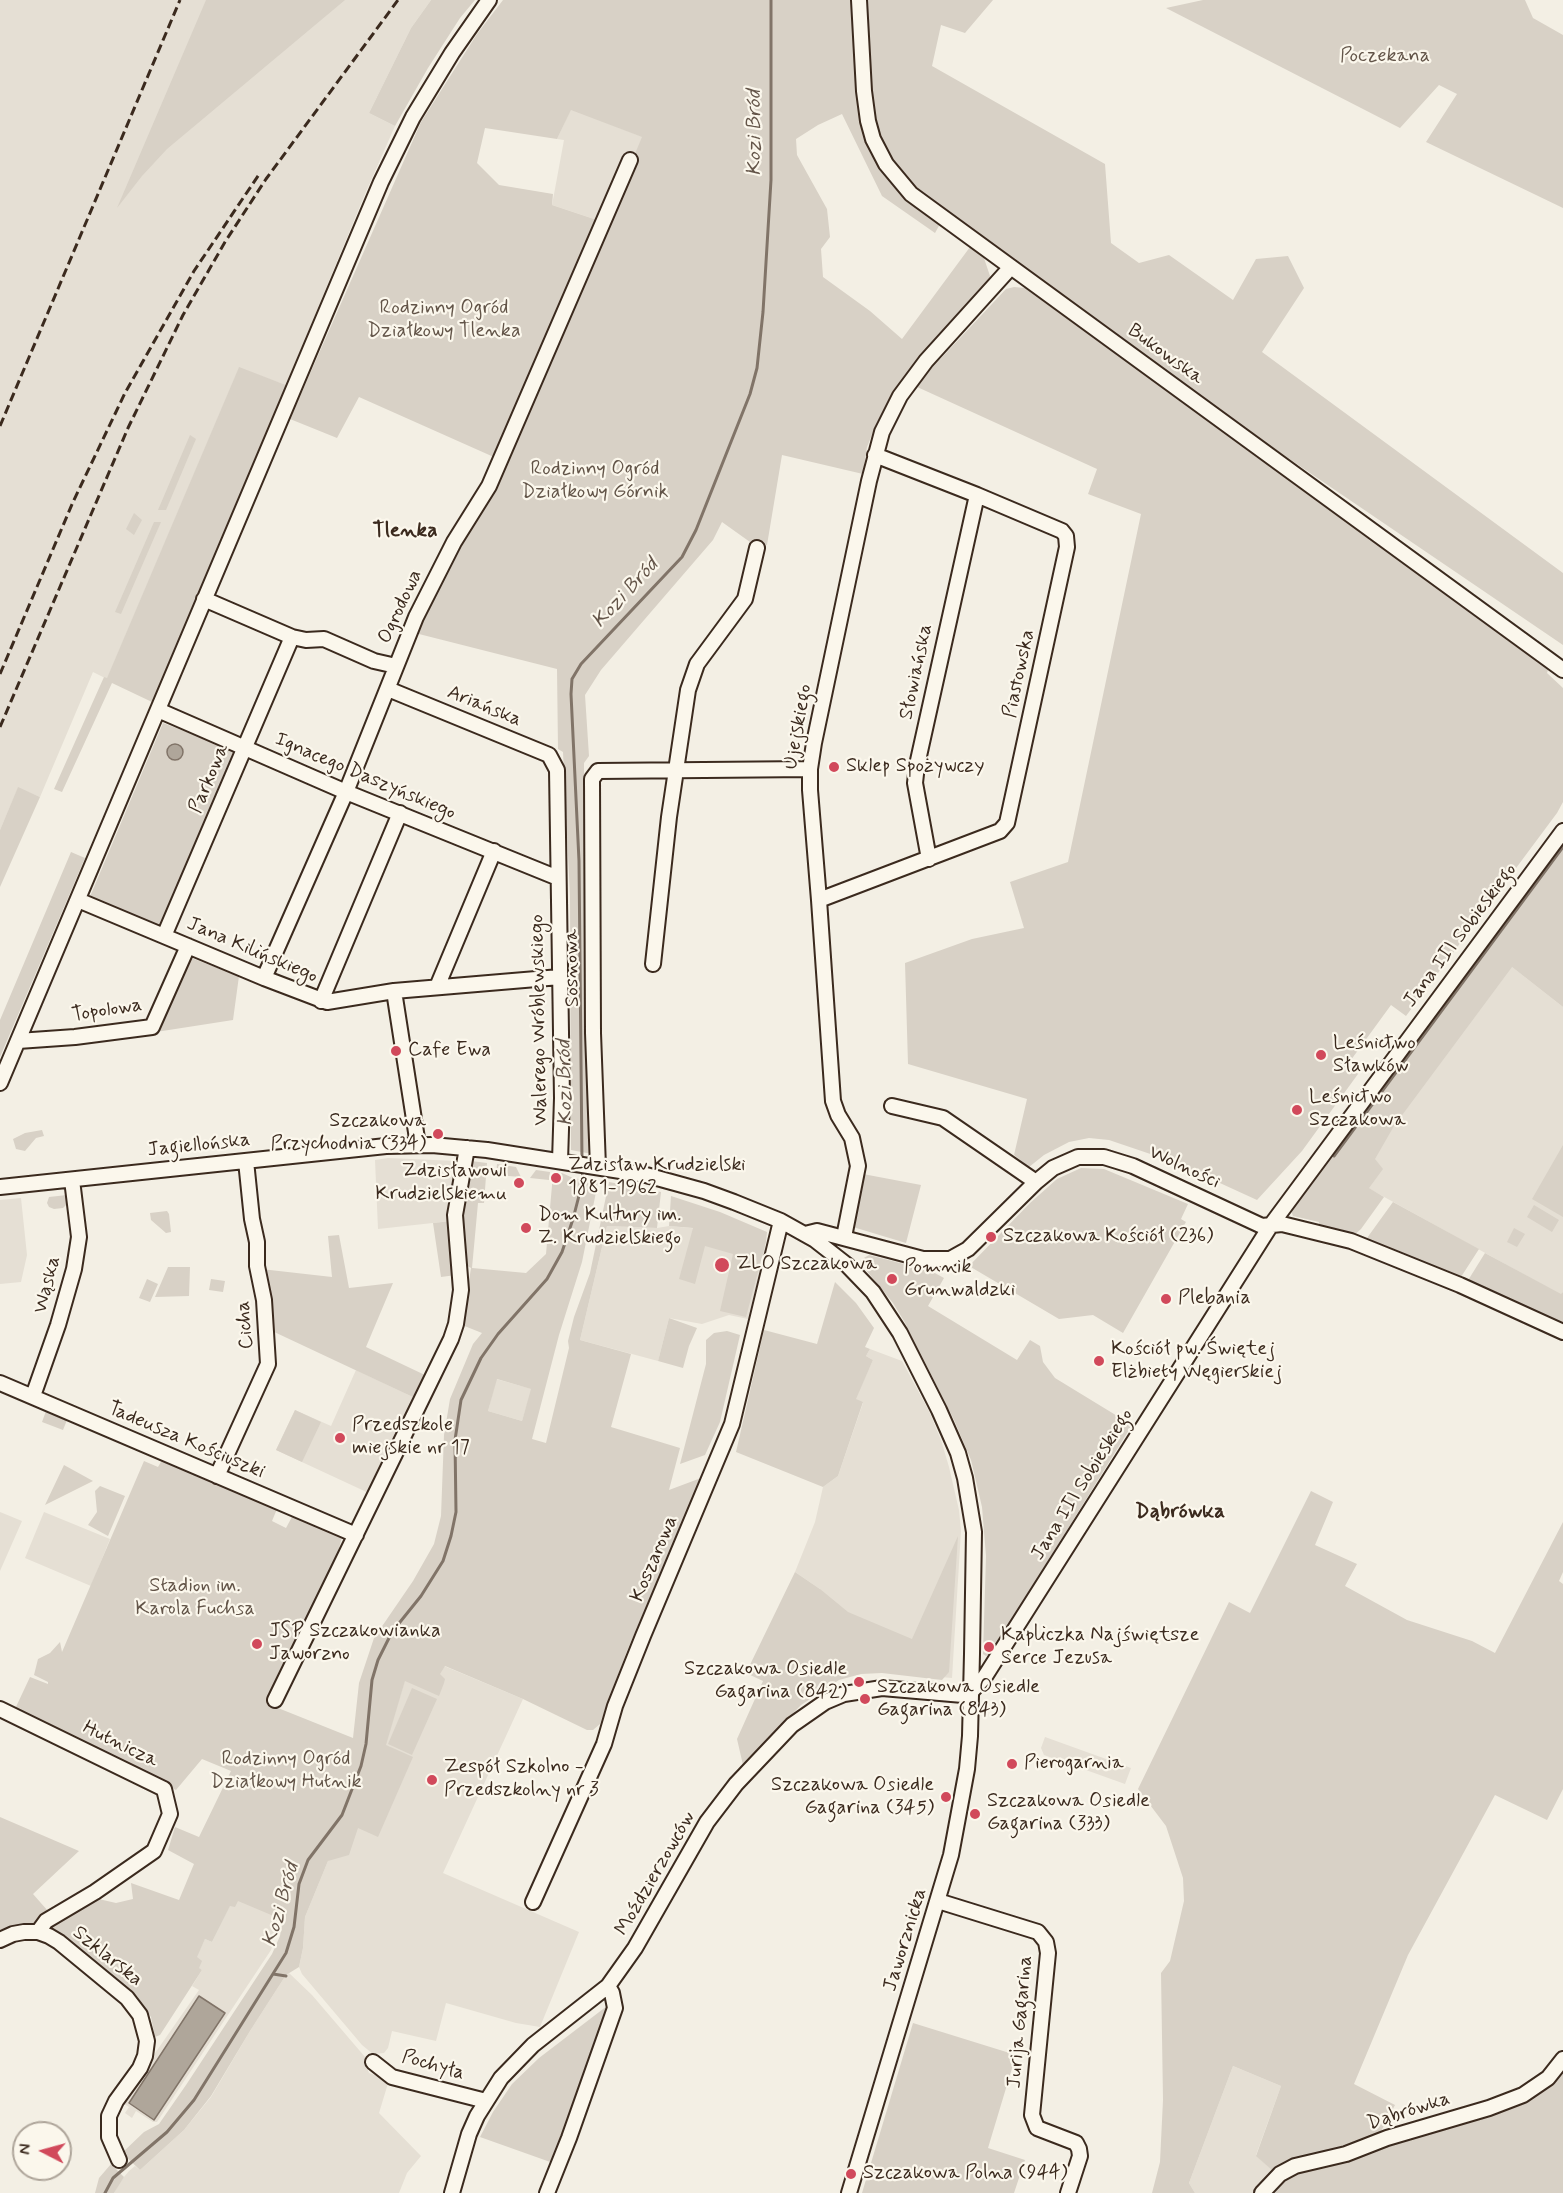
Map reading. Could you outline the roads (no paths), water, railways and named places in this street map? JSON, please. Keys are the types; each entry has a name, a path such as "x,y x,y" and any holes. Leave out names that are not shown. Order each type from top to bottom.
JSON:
{"street":[{"path":"0,1083 397,148 412,117 489,0"},
{"name":"Bukowska","path":"859,0 868,121 879,152 895,177 911,194 1563,670"},
{"name":"Ogrodowa","path":"264,978 346,792 416,617 454,542 489,486 630,160"},
{"name":"Ujejskiego","path":"847,1265 858,1166 855,1147 833,1101 810,769 875,455 882,432 900,396 926,361 1011,267"},
{"name":"Piastowska","path":"819,900 1000,831 1007,823 1067,547 1066,536 1062,531 875,455"},
{"name":"Słowiańska","path":"929,859 915,783 917,765 977,495"},
{"path":"653,964 669,817 692,674 745,599 758,548"},
{"path":"204,599 292,637"},
{"name":"Ariańska","path":"292,637 306,640 324,639 374,661 392,677 549,755 557,770"},
{"name":"Parkowa","path":"164,936 292,637"},
{"name":"Ignacego Daszyńskiego","path":"158,710 346,792 558,878"},
{"path":"677,770 810,769"},
{"name":"Walerego Wróblewskiego","path":"557,770 562,1162"},
{"name":"Sosnowa","path":"596,1167 591,866 592,779 598,771 677,770"},
{"path":"321,1001 400,813"},
{"name":"Jana III Sobieskiego","path":"971,1692 984,1678 1007,1643 1271,1225 1563,831"},
{"path":"437,987 494,851"},
{"name":"Jana Kilińskiego","path":"78,900 327,1002 394,991 560,977"},
{"name":"Topolowa","path":"18,1041 75,1037 152,1027 188,946"},
{"path":"394,991 418,1145"},
{"path":"892,1106 943,1118 1036,1182"},
{"name":"Jagiellońska","path":"0,1187 380,1146 418,1145 467,1148 646,1175 685,1186 781,1221 806,1234 847,1265"},
{"path":"275,1700 444,1354 456,1324 461,1290 455,1215 467,1148"},
{"name":"Wolności","path":"806,1234 817,1231 923,1259 950,1259 968,1250 1053,1168 1078,1157 1104,1157 1132,1166 1262,1226 1281,1224 1351,1241 1460,1285 1563,1332"},
{"name":"Cicha","path":"217,1476 265,1375 268,1364 263,1294 257,1266 257,1242 252,1219 246,1161"},
{"name":"Wąska","path":"33,1396 58,1325 74,1269 79,1237 72,1180"},
{"name":"Koszarowa","path":"533,1902 604,1744 615,1706 643,1636 732,1424 781,1221"},
{"name":"Jaworznicka","path":"847,1265 873,1292 900,1333 950,1433 965,1478 974,1532 968,1758 960,1814 948,1868 849,2193"},
{"name":"Tadeusza Kościuszki","path":"0,1383 356,1535"},
{"name":"Moździerzowców","path":"452,2193 469,2134 501,2078 516,2061 608,1986 635,1948 690,1851 720,1804 776,1741 807,1713 844,1694 882,1688 945,1695 963,1695 971,1692"},
{"name":"Hutnicza","path":"0,1709 164,1789 170,1814 154,1851 95,1892 45,1921 38,1932"},
{"name":"Jurija Gagarina","path":"938,1901 1038,1932 1046,1942 1048,1953 1032,2115 1037,2128 1076,2143 1079,2149 1080,2156 1068,2193"},
{"path":"0,1940 13,1934 38,1932"},
{"name":"Szklarska","path":"38,1932 59,1942 127,1998 137,2009 143,2023 147,2041 143,2062 116,2101 110,2116 109,2137 117,2158"},
{"path":"547,2193 615,2008 608,1986"},
{"name":"Dąbrówka","path":"1262,2193 1280,2174 1295,2166 1346,2154 1388,2138 1489,2108 1523,2094 1548,2078 1563,2059"},
{"name":"Pochyła","path":"373,2062 392,2077 486,2101"}],"waterway":[{"name":"Kozi Bród","path":"582,1161 579,861 572,679 581,664 682,557 696,530 750,394 757,368 763,312 771,180 771,0"},
{"path":"1334,1156 1563,847"},
{"name":"Kozi Bród","path":"105,2193 113,2178 167,2132 194,2100 286,1953 294,1927 299,1884 308,1860 342,1815 361,1766 366,1744 372,1680 378,1660 392,1632 421,1596 443,1561 451,1536 456,1512 455,1440 461,1400 481,1358 498,1334 547,1279 562,1252 583,1180 582,1168"},
{"path":"273,1974 286,1976"}],"railway":[{"path":"0,426 180,0"},
{"path":"0,727 128,428 183,315 225,242 266,179 398,0"},
{"path":"0,674 73,502 125,393 194,271 260,173"}],"place":[{"name":"Sklep Spożywczy","path":"834,767"},
{"name":"Cafe Ewa","path":"396,1051"},
{"name":"Leśnictwo Sławków","path":"1321,1055"},
{"name":"Leśnictwo Szczakowa","path":"1297,1110"},
{"name":"Szczakowa Przychodnia (334)","path":"438,1134"},
{"name":"Zdzisław Krudzielski 1881-1962","path":"556,1178"},
{"name":"Zdzisławowi Krudzielskiemu","path":"519,1183"},
{"name":"Dom Kultury im. Z. Krudzielskiego","path":"526,1228"},
{"name":"Szczakowa Kościół (236)","path":"991,1237"},
{"name":"ZLO Szczakowa","path":"722,1265"},
{"name":"Pomnik Grunwaldzki","path":"892,1279"},
{"name":"Plebania","path":"1166,1299"},
{"name":"Kościół pw. Świętej Elżbiety Węgierskiej","path":"1099,1361"},
{"name":"Przedszkole miejskie nr 17","path":"340,1438"},
{"name":"JSP Szczakowianka Jaworzno","path":"257,1644"},
{"name":"Kapliczka Najświętsze Serce Jezusa","path":"989,1647"},
{"name":"Szczakowa Osiedle Gagarina (842)","path":"859,1682"},
{"name":"Szczakowa Osiedle Gagarina (843)","path":"865,1699"},
{"name":"Pierogarnia","path":"1012,1764"},
{"name":"Zespół Szkolno - Przedszkolny nr 3","path":"432,1780"},
{"name":"Szczakowa Osiedle Gagarina (345)","path":"946,1797"},
{"name":"Szczakowa Osiedle Gagarina (333)","path":"975,1814"},
{"name":"Szczakowa Polna (944)","path":"851,2174"}],"district":[{"name":"Tlenka","path":"405,532"},
{"name":"Dąbrówka","path":"1180,1513"}],"park label":[{"name":"Poczekana","path":"1385,57"},
{"name":"Rodzinny Ogród Działkowy Tlenka","path":"444,320"},
{"name":"Rodzinny Ogród Działkowy Górnik","path":"595,482"},
{"name":"Stadion im. Karola Fuchsa","path":"195,1598"},
{"name":"Rodzinny Ogród Działkowy Hutnik","path":"286,1772"}]}
